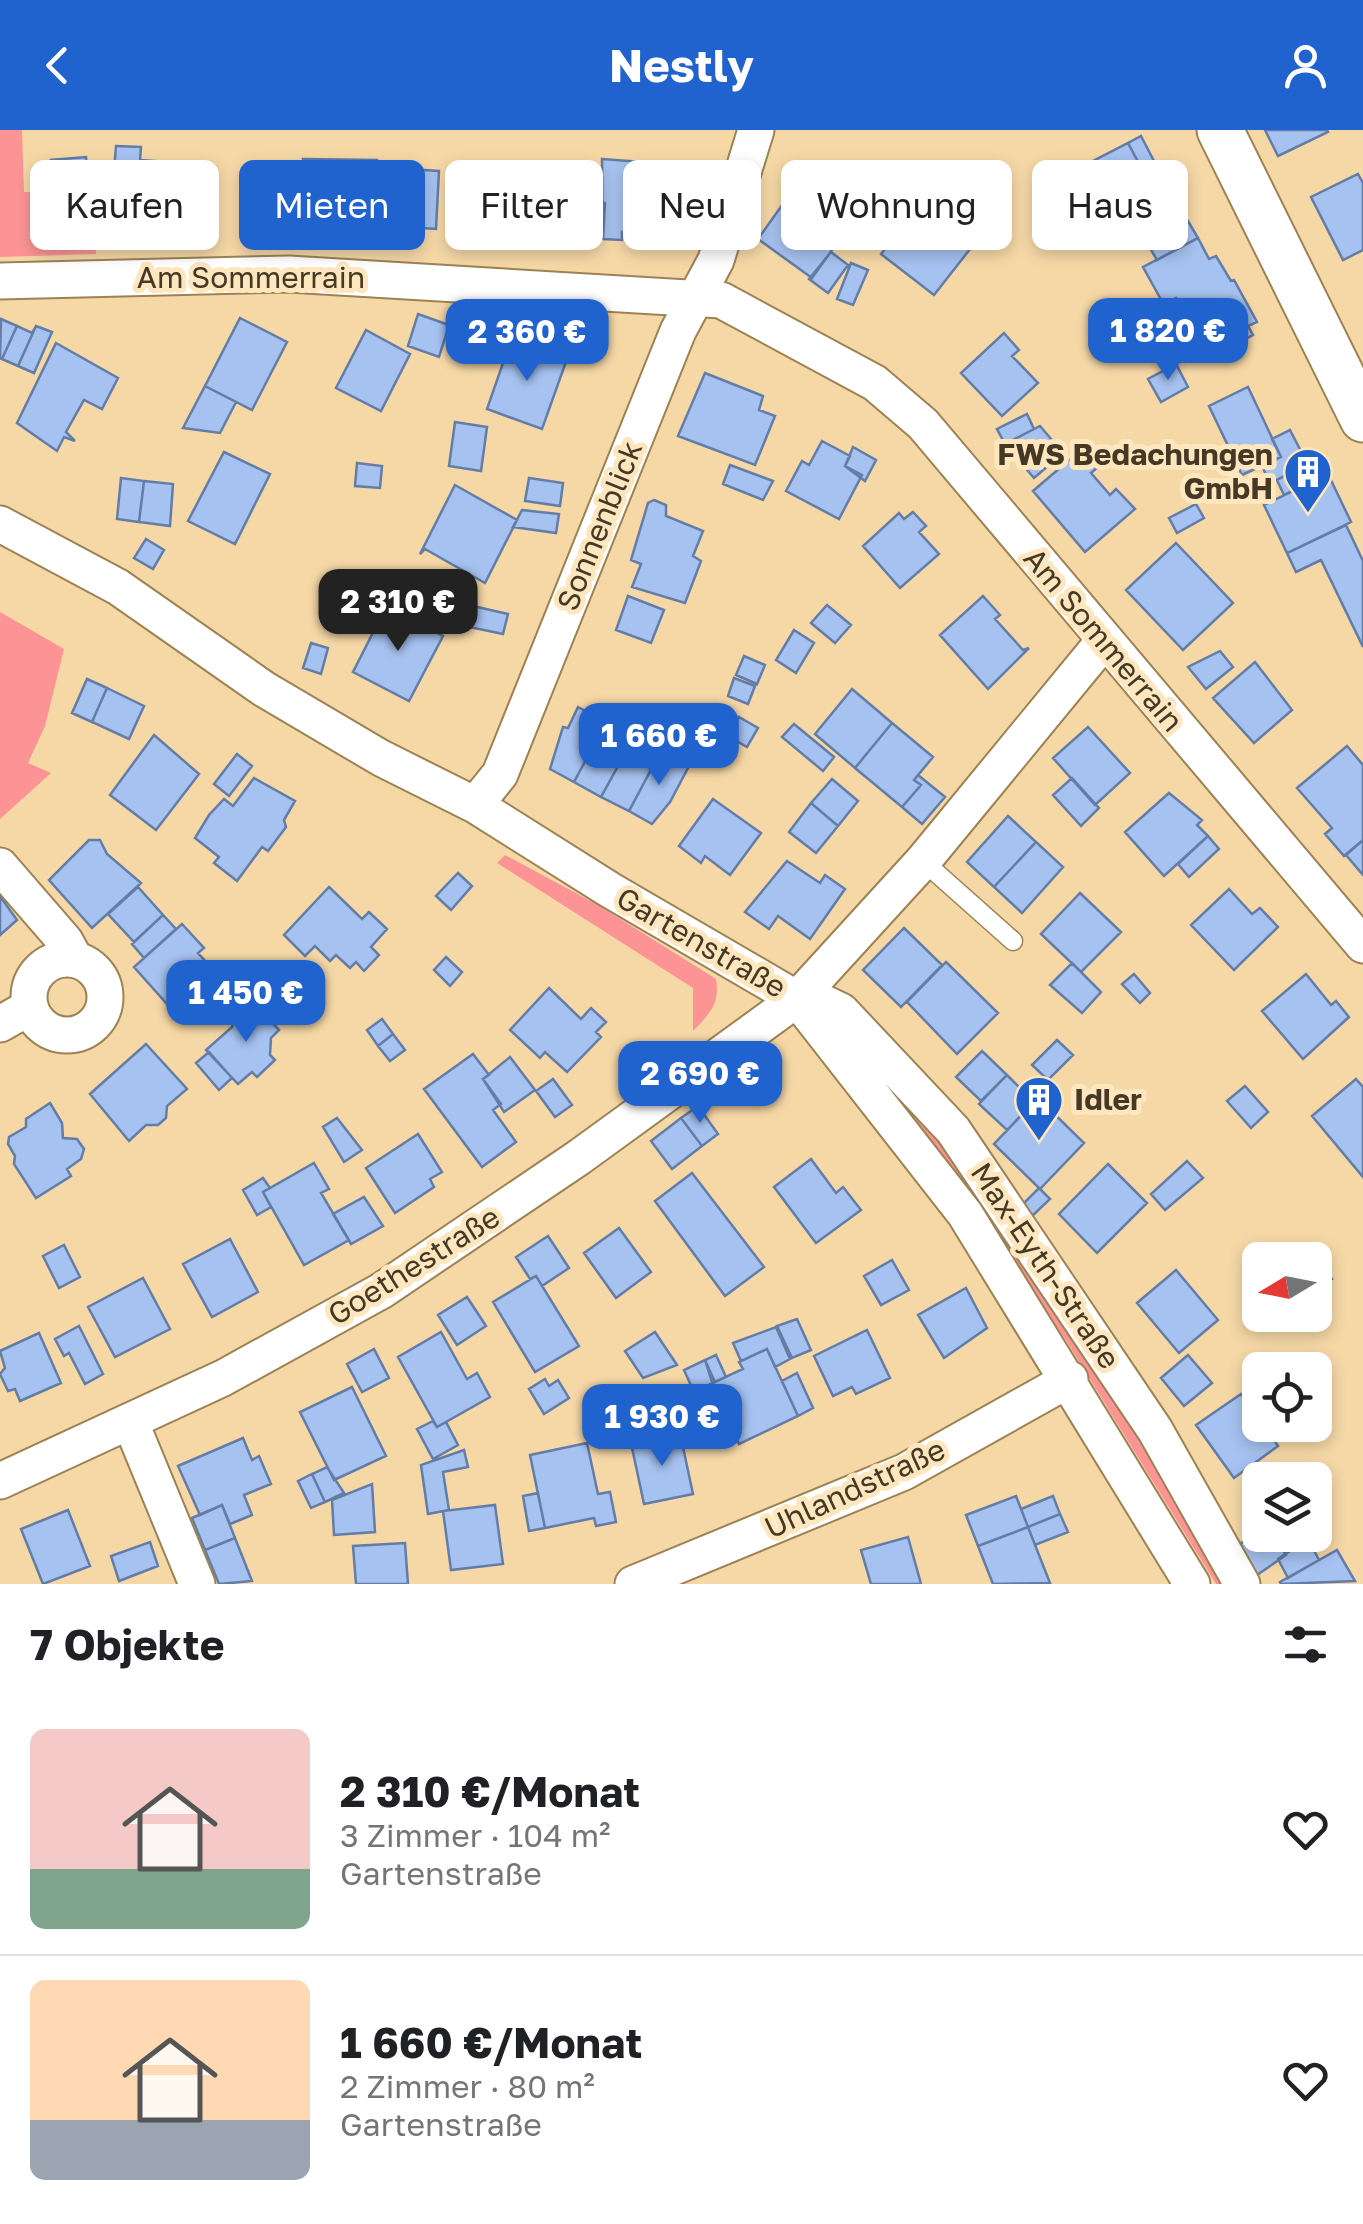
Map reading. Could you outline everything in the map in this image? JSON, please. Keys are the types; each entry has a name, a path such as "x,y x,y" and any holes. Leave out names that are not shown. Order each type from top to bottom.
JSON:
{"street":[{"name":"Sonnenblick","path":"475,804 500,774 678,330 716,260 756,130"},
{"path":"1220,130 1363,418"},
{"name":"Am Sommerrain","path":"0,281 289,274 722,300 875,383 922,424 1363,945"},
{"name":"Gartenstraße","path":"0,524 118,588 264,688 381,758 475,804 610,890 797,999 965,1214 1070,1379 1192,1584"},
{"name":"Goethestraße","path":"0,1481 223,1378 381,1291 562,1169 797,999 923,861 1103,642"},
{"path":"0,866 65,941 75,959"},
{"path":"75,959 87,964 102,983 106,995 99,1018 80,1033 56,1034 36,1019 15,1016 39,971 50,963 75,959"},
{"name":"Max-Eyth-Straße","path":"797,999 818,1000 842,1011 953,1130 1155,1430 1242,1584"},
{"name":"Uhlandstraße","path":"633,1584 904,1472 1070,1379"},
{"path":"130,1421 197,1584"}],"lane":[{"path":"923,861 1013,941"}],"shaded area":[{"path":"0,130 22,130 24,192 30,192 30,250 96,250 96,254 0,257"},
{"path":"0,612 64,649 45,726 28,763 51,773 0,819"},
{"path":"505,855 598,905 716,979 715,1002 709,1013 693,1031 693,988 497,863"},
{"path":"862,1041 1004,1222 1231,1584 1216,1584 1067,1342"}],"building":[{"path":"1265,130 1327,130 1328,132 1278,156"},
{"path":"1141,136 1153,160 1137,160 1128,143"},
{"path":"1128,143 1137,160 1095,160"},
{"path":"116,146 141,147 140,160 115,160"},
{"path":"602,160 623,161 622,240 603,239"},
{"path":"425,170 439,171 436,229 425,228"},
{"path":"1358,174 1363,183 1363,250 1343,260 1311,197"},
{"path":"781,207 781,250 832,250 812,278 761,241 761,235"},
{"path":"1188,221 1198,238 1188,243"},
{"path":"1198,238 1209,259 1216,256 1257,322 1248,326 1253,335 1224,350 1220,344 1205,353 1176,298 1164,305 1143,267 1175,250 1188,250 1188,243"},
{"path":"884,250 969,250 934,295 881,254"},
{"path":"1151,250 1176,250 1157,260"},
{"path":"831,252 848,265 828,293 809,279"},
{"path":"851,263 868,270 853,305 837,299"},
{"path":"418,314 449,325 439,357 408,346"},
{"path":"240,318 287,342 252,410 205,386"},
{"path":"1,319 17,326 2,359 0,358"},
{"path":"17,326 32,333 36,326 18,366 2,359"},
{"path":"36,326 52,332 34,373 18,366"},
{"path":"366,330 410,354 381,411 336,388"},
{"path":"1004,333 1019,350 1012,356 1038,383 1002,416 961,373"},
{"path":"511,340 567,359 542,429 487,409"},
{"path":"56,343 118,378 102,409 84,400 66,432 75,441 64,437 57,451 17,423"},
{"path":"1176,364 1188,387 1161,402 1148,379"},
{"path":"705,373 763,396 759,410 775,416 755,465 678,436"},
{"path":"205,386 236,402 220,433 183,428"},
{"path":"1248,387 1281,457 1242,475 1209,406"},
{"path":"1027,414 1034,429 1005,444 997,429"},
{"path":"455,422 487,427 481,471 449,466"},
{"path":"1040,426 1063,453 1034,478 1005,444"},
{"path":"1290,430 1308,465 1270,483 1262,466 1281,457 1272,439"},
{"path":"822,441 850,456 845,466 862,475 839,519 786,491 802,461 809,465"},
{"path":"853,447 876,460 865,481 845,466"},
{"path":"1082,449 1098,467 1091,473 1110,495 1116,489 1135,509 1085,552 1033,491"},
{"path":"224,452 270,474 235,544 188,521"},
{"path":"1320,459 1328,474 1284,495 1277,480"},
{"path":"357,463 382,466 380,488 355,486"},
{"path":"730,465 773,481 763,500 723,484"},
{"name":"FWS Bedachungen GmbH","path":"1328,474 1351,522 1287,553 1264,505"},
{"path":"121,478 144,481 139,522 117,519"},
{"path":"529,478 563,483 560,506 525,501"},
{"path":"144,481 173,484 170,526 139,522"},
{"path":"455,485 517,520 485,583 425,549 420,554"},
{"path":"654,500 666,505 666,516 703,531 693,556 701,561 685,603 632,587 641,564 631,560 648,503"},
{"path":"1196,504 1204,518 1177,533 1169,518"},
{"path":"522,510 559,514 556,533 513,527"},
{"path":"913,512 926,526 919,532 939,554 900,588 863,546 899,513 904,519"},
{"path":"1346,525 1363,561 1363,647 1321,560 1296,572 1287,553"},
{"path":"146,539 164,550 153,569 134,558"},
{"path":"1176,543 1233,603 1183,650 1126,590"},
{"path":"628,596 664,610 651,643 616,630"},
{"path":"983,596 1000,615 995,619 1023,650 1029,648 988,689 940,635"},
{"path":"464,604 508,614 503,634 460,625"},
{"path":"827,605 851,625 835,643 811,623"},
{"path":"386,607 443,636 409,701 353,672"},
{"path":"794,630 814,643 796,673 776,660"},
{"path":"311,643 328,648 321,674 303,668"},
{"path":"1220,651 1233,667 1206,689 1188,667"},
{"path":"744,656 765,665 757,684 736,675"},
{"path":"1255,662 1292,710 1254,743 1213,698"},
{"path":"734,678 755,686 748,704 728,696"},
{"path":"87,679 107,688 92,722 72,713"},
{"path":"107,688 144,706 129,739 92,722"},
{"path":"852,689 892,723 855,768 815,734"},
{"path":"578,707 606,722 574,782 550,769 563,727 568,728"},
{"path":"739,717 758,728 747,747 728,736"},
{"path":"606,722 634,737 601,797 574,782"},
{"path":"892,723 933,757 914,780 921,785 902,807 855,768"},
{"path":"794,724 834,757 823,771 782,737"},
{"path":"1088,727 1130,773 1095,805 1053,758"},
{"path":"154,735 199,774 156,830 110,795"},
{"path":"634,737 661,751 629,811 601,797"},
{"path":"1347,746 1363,765 1363,840 1344,856 1325,834 1332,828 1297,788"},
{"path":"661,751 689,766 670,802 652,824 629,811"},
{"path":"237,754 252,766 229,796 214,784"},
{"path":"918,775 945,797 922,824 902,807 921,785 914,780"},
{"path":"254,778 295,801 284,820 286,827 268,851 262,847 237,881 214,863 219,857 195,838 224,799 233,806"},
{"path":"1072,778 1099,808 1081,826 1053,795"},
{"path":"832,779 858,801 838,826 811,803"},
{"path":"1169,793 1202,820 1197,825 1208,836 1164,876 1125,832"},
{"path":"713,799 761,833 730,875 705,856 701,863 679,846"},
{"path":"811,803 838,826 816,853 789,832"},
{"path":"1008,816 1036,842 994,887 967,862"},
{"path":"1208,836 1219,849 1189,877 1178,864"},
{"path":"89,840 100,840 107,854 141,883 92,928 49,880"},
{"path":"1363,840 1363,875 1346,855"},
{"path":"1036,842 1063,867 1022,913 994,887"},
{"path":"787,861 820,883 825,875 845,889 810,939 778,916 769,929 745,912"},
{"path":"458,873 472,886 451,910 436,896"},
{"path":"138,887 163,915 134,942 108,914"},
{"path":"329,887 362,919 369,912 387,929 371,947 379,955 364,971 356,962 350,968 336,955 330,961 315,946 305,956 284,935"},
{"path":"1229,889 1252,914 1260,908 1278,927 1234,970 1191,925"},
{"path":"1080,893 1121,932 1081,972 1041,934"},
{"path":"0,896 17,920 0,935"},
{"path":"163,915 176,929 144,958 132,944"},
{"path":"182,924 204,948 198,953 218,975 175,1013 134,967"},
{"path":"904,928 942,965 901,1007 863,970"},
{"path":"446,957 462,972 450,986 434,970"},
{"path":"946,962 998,1013 957,1054 907,1002"},
{"path":"1072,963 1101,992 1082,1013 1050,985"},
{"path":"1134,974 1150,993 1140,1003 1122,984"},
{"path":"1306,974 1331,1005 1336,1001 1349,1017 1303,1059 1262,1011"},
{"path":"549,988 581,1019 591,1008 606,1022 596,1032 601,1037 567,1072 545,1052 540,1058 510,1030"},
{"path":"256,1005 279,1030 271,1038 270,1055 275,1060 257,1077 252,1072 238,1084 206,1050 232,1027 234,1018"},
{"path":"382,1019 393,1034 378,1046 367,1030"},
{"path":"393,1034 405,1050 390,1061 378,1046"},
{"path":"1057,1040 1073,1055 1048,1080 1032,1065"},
{"path":"146,1044 187,1089 167,1106 166,1118 158,1125 146,1125 129,1141 90,1094"},
{"path":"982,1051 1007,1075 981,1101 956,1077"},
{"path":"209,1052 232,1078 219,1090 196,1063"},
{"path":"473,1054 489,1075 483,1079 501,1104 493,1110 516,1142 482,1167 424,1089"},
{"path":"510,1057 535,1090 504,1112 483,1079"},
{"path":"1007,1075 1034,1102 1007,1130 979,1104"},
{"path":"553,1079 572,1105 555,1117 536,1091"},
{"path":"1356,1079 1363,1087 1363,1177 1312,1116"},
{"path":"1245,1086 1268,1112 1251,1128 1227,1101"},
{"name":"Idler","path":"1038,1098 1084,1143 1040,1189 994,1144"},
{"path":"50,1103 62,1123 63,1138 77,1139 84,1149 81,1159 67,1169 71,1176 36,1198 14,1164 9,1137 26,1127 26,1119"},
{"path":"698,1106 718,1134 702,1146 681,1118"},
{"path":"337,1118 362,1150 344,1162 323,1127"},
{"path":"681,1118 702,1146 672,1169 651,1141"},
{"path":"418,1134 442,1172 430,1179 434,1187 395,1213 366,1168"},
{"path":"811,1159 836,1193 843,1187 861,1210 816,1243 774,1187"},
{"path":"1187,1161 1203,1178 1165,1210 1151,1194"},
{"path":"314,1163 329,1189 321,1193 349,1240 304,1265 263,1192"},
{"path":"1108,1164 1147,1203 1097,1253 1059,1214"},
{"path":"692,1173 764,1267 725,1296 655,1201"},
{"path":"263,1178 270,1188 263,1192 271,1207 257,1215 243,1190"},
{"path":"1039,1188 1050,1199 1029,1219 1019,1208"},
{"path":"364,1197 383,1226 351,1244 333,1214"},
{"path":"619,1228 651,1272 616,1298 584,1253"},
{"path":"548,1236 569,1268 542,1286 536,1276 530,1279 516,1257"},
{"path":"230,1239 258,1292 212,1317 183,1264"},
{"path":"64,1245 80,1277 59,1288 43,1256"},
{"path":"892,1260 909,1290 881,1305 864,1276"},
{"path":"1176,1270 1218,1320 1179,1353 1137,1303"},
{"path":"536,1276 579,1346 535,1372 493,1302"},
{"path":"143,1278 170,1329 115,1357 88,1307"},
{"path":"966,1288 987,1328 944,1358 918,1315"},
{"path":"467,1297 486,1326 457,1345 438,1315"},
{"path":"797,1319 811,1350 792,1358 777,1326"},
{"path":"79,1326 103,1374 85,1384 69,1353 64,1356 55,1339"},
{"path":"776,1327 790,1359 775,1367 767,1349 741,1361 733,1343"},
{"path":"867,1330 890,1378 856,1394 852,1387 833,1396 814,1356"},
{"path":"441,1332 467,1379 477,1373 490,1397 437,1427 398,1357"},
{"path":"655,1332 677,1365 643,1378 625,1351"},
{"path":"39,1333 61,1383 20,1401 15,1389 8,1391 0,1374 5,1368 0,1351"},
{"path":"374,1349 389,1378 362,1392 347,1364"},
{"path":"767,1349 798,1416 739,1444 710,1384 743,1369 739,1362"},
{"path":"716,1355 726,1377 715,1382 705,1360"},
{"path":"1188,1355 1212,1383 1184,1406 1161,1378"},
{"path":"705,1360 716,1395 699,1403 684,1370"},
{"path":"797,1373 813,1408 798,1416 782,1381"},
{"path":"545,1379 549,1386 558,1380 569,1398 544,1414 529,1389"},
{"path":"352,1387 386,1456 334,1480 300,1412"},
{"path":"1241,1394 1242,1442 1275,1442 1278,1446 1256,1462 1242,1462 1242,1472 1234,1478 1196,1425"},
{"path":"601,1398 608,1429 592,1434 585,1402"},
{"path":"433,1421 437,1427 446,1422 458,1445 433,1459 417,1429"},
{"path":"680,1433 693,1494 644,1504 631,1443"},
{"path":"243,1438 252,1460 259,1456 271,1484 244,1495 252,1515 230,1524 222,1505 200,1515 178,1466"},
{"path":"587,1443 598,1494 610,1492 616,1522 596,1526 594,1518 545,1528 530,1455"},
{"path":"464,1450 468,1467 443,1472 449,1510 428,1514 421,1465"},
{"path":"327,1467 344,1493 325,1502 312,1474"},
{"path":"312,1474 325,1502 311,1508 298,1481"},
{"path":"372,1484 375,1532 334,1535 332,1500"},
{"path":"538,1493 545,1528 529,1531 523,1496"},
{"path":"1016,1496 1028,1527 978,1546 966,1515"},
{"path":"1053,1496 1060,1514 1028,1527 1021,1509"},
{"path":"222,1505 235,1538 205,1550 192,1518"},
{"path":"495,1505 503,1564 451,1570 443,1511"},
{"path":"68,1510 90,1566 43,1584 21,1529"},
{"path":"1060,1514 1068,1532 1035,1545 1028,1527"},
{"path":"1028,1527 1050,1583 993,1584 978,1546"},
{"path":"908,1537 921,1584 871,1584 861,1550"},
{"path":"235,1538 252,1581 219,1584 205,1550"},
{"path":"150,1542 158,1566 119,1581 111,1556"},
{"path":"405,1543 408,1584 356,1584 353,1546"},
{"path":"1242,1543 1242,1552 1286,1555 1257,1575 1237,1546"},
{"path":"1337,1550 1355,1581 1281,1584 1280,1582"},
{"path":"1288,1552 1315,1552 1319,1560 1288,1578 1278,1559"}],"place":[{"name":"FWS Bedachungen GmbH","path":"1308,514"},
{"name":"Idler","path":"1039,1142"}]}
